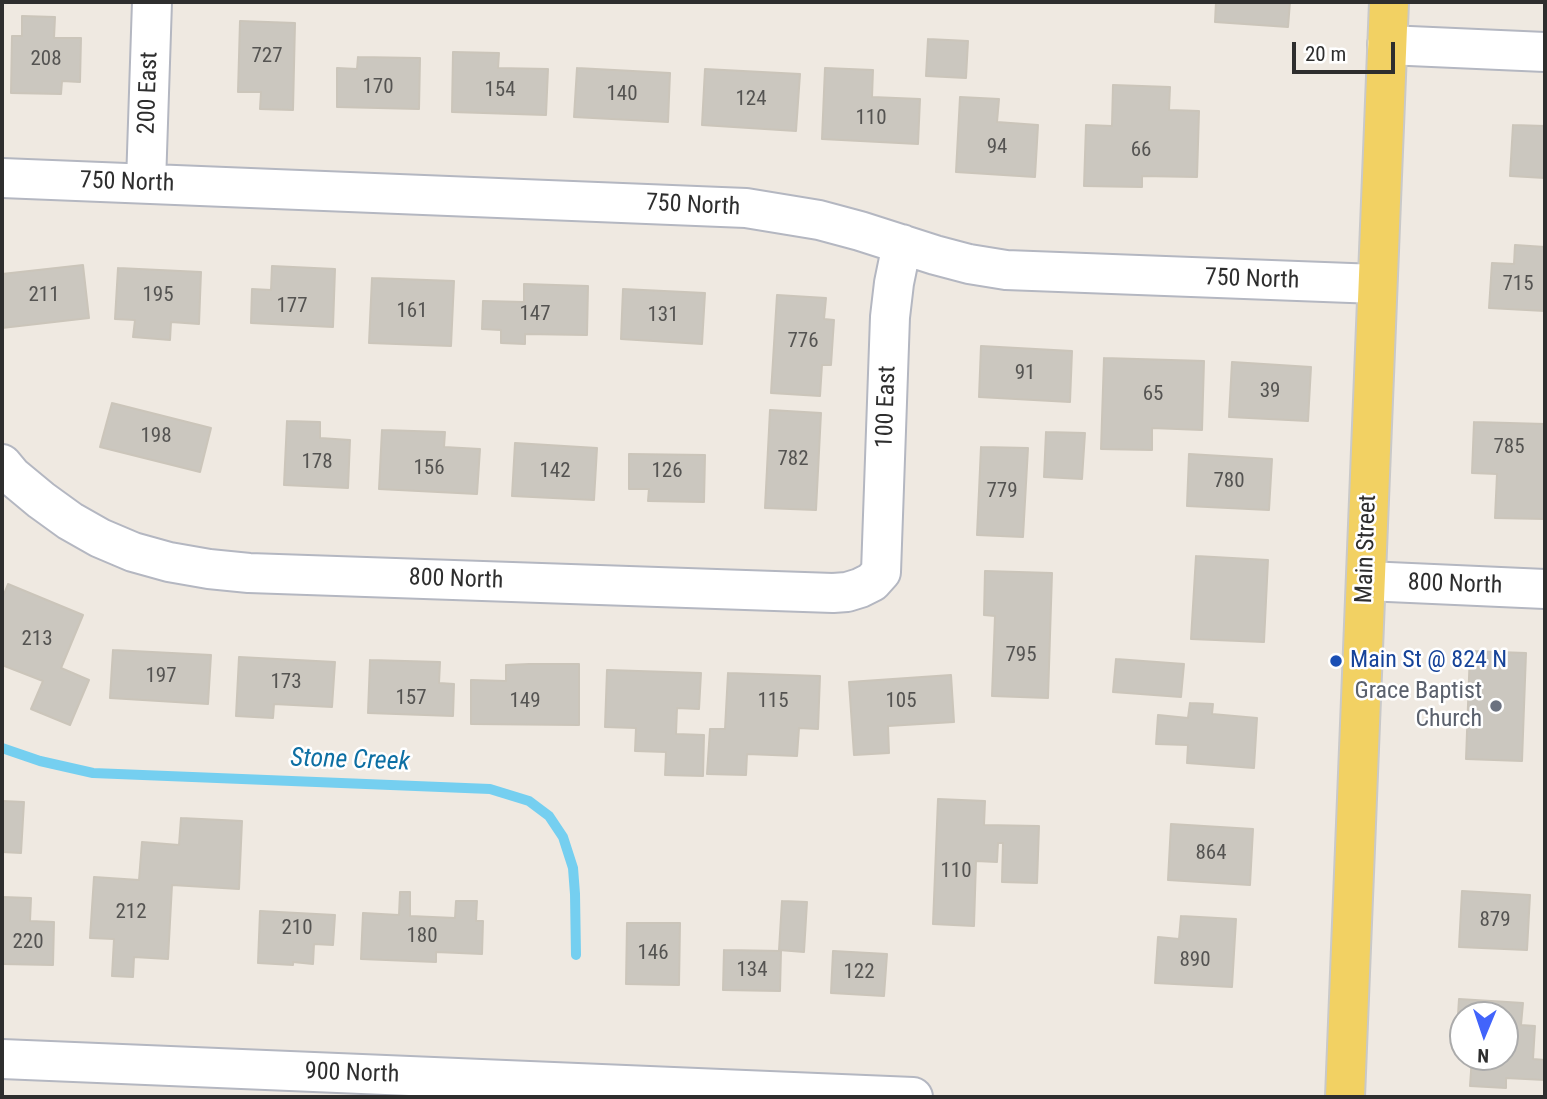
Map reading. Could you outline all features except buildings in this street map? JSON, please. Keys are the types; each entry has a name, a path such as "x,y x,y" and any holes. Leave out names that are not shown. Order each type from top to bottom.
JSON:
{"main road":[{"name":"Main Street","path":"1345,1097 1389,2"}],"street":[{"name":"200 East","path":"146,183 152,2"},
{"path":"1387,45 1545,52"},
{"name":"750 North","path":"2,178 746,208 820,220 934,255 1006,270 1377,284"},
{"name":"100 East","path":"881,572 890,317 902,244"},
{"name":"800 North","path":"2,464 41,500 100,538 133,552 209,569 833,593 860,588 872,582 881,572"},
{"name":"800 North","path":"1366,581 1545,589"},
{"name":"900 North","path":"2,1059 415,1087 913,1097"}],"waterway":[{"name":"Stone Creek","path":"2,748 40,761 93,773 490,789 529,801 549,816 563,837 573,868 576,955"}],"place":[{"name":"Main St @ 824 N","path":"1336,661"},
{"name":"Grace Baptist Church","path":"1496,706"}]}
